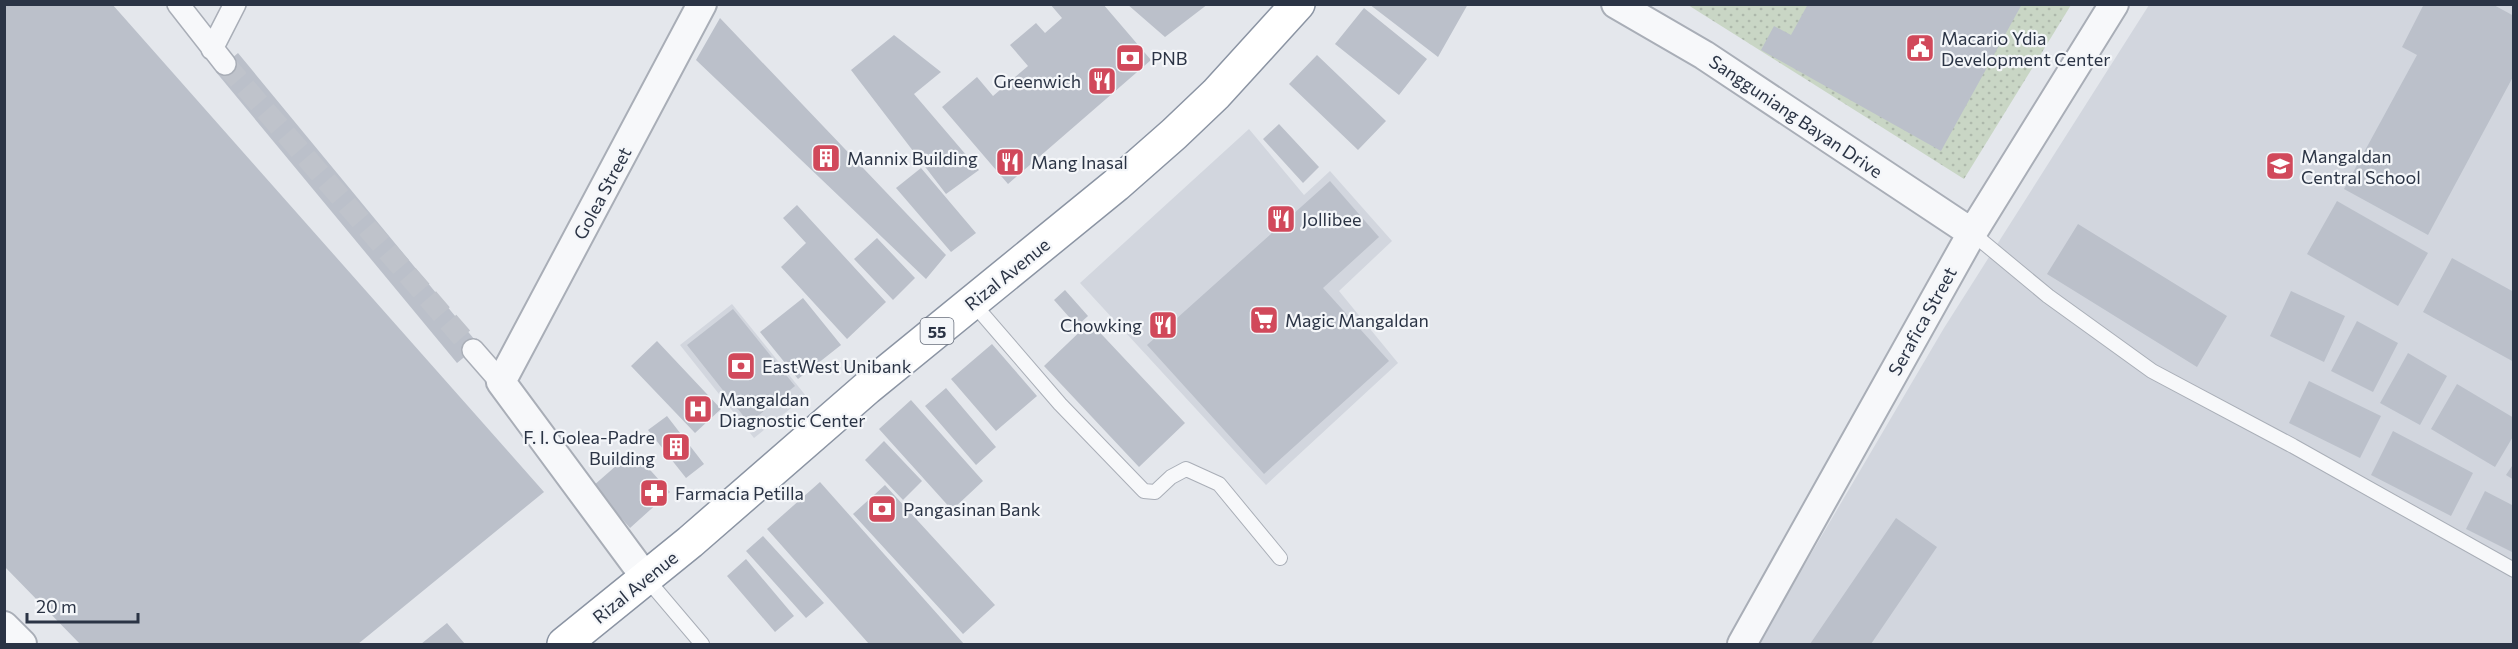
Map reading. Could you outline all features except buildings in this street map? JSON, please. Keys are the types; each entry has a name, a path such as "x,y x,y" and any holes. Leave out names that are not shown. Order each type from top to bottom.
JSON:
{"highway":[{"name":"Rizal Avenue","path":"564,645 646,578 867,388 1174,134 1216,94 1298,4"}],"street":[{"path":"178,4 218,57 235,4"},
{"name":"Golea Street","path":"501,382 702,4"},
{"name":"Sangguniang Bayan Drive","path":"1616,4 1704,55 1972,233"},
{"name":"Serafica Street","path":"1742,645 1972,233 2114,4"},
{"path":"473,350 501,382 646,578"},
{"path":"4,626 22,645"}],"lane":[{"path":"1972,233 2048,296 2152,370 2514,570"},
{"path":"972,302 1060,404 1144,490 1155,492 1171,477 1186,469 1219,484 1280,558"},
{"path":"646,578 702,645"}],"shaded area":[{"name":"Mangaldan Central School","path":"2149,5 2513,5 2513,644 1758,644 1944,328"},
{"path":"1249,129 1304,195 1330,171 1392,241 1339,291 1398,363 1266,485 1080,283"},
{"name":"EastWest Unibank","path":"732,304 806,396 754,438 680,345"}],"green space":[{"path":"1688,5 2071,5 1964,179"}],"tunnel":[{"path":"225,64 473,350"}],"place":[{"name":"Macario Ydia Development Center","path":"1920,48"},
{"name":"PNB","path":"1130,58"},
{"name":"Greenwich","path":"1102,81"},
{"name":"Mannix Building","path":"826,158"},
{"name":"Mang Inasal","path":"1010,162"},
{"name":"Mangaldan Central School","path":"2280,166"},
{"name":"Jollibee","path":"1281,219"},
{"name":"Magic Mangaldan","path":"1264,320"},
{"name":"Chowking","path":"1163,325"},
{"name":"EastWest Unibank","path":"741,366"},
{"name":"Mangaldan Diagnostic Center","path":"698,409"},
{"name":"F. I. Golea-Padre Building","path":"676,447"},
{"name":"Farmacia Petilla","path":"654,493"},
{"name":"Pangasinan Bank","path":"882,509"}]}
